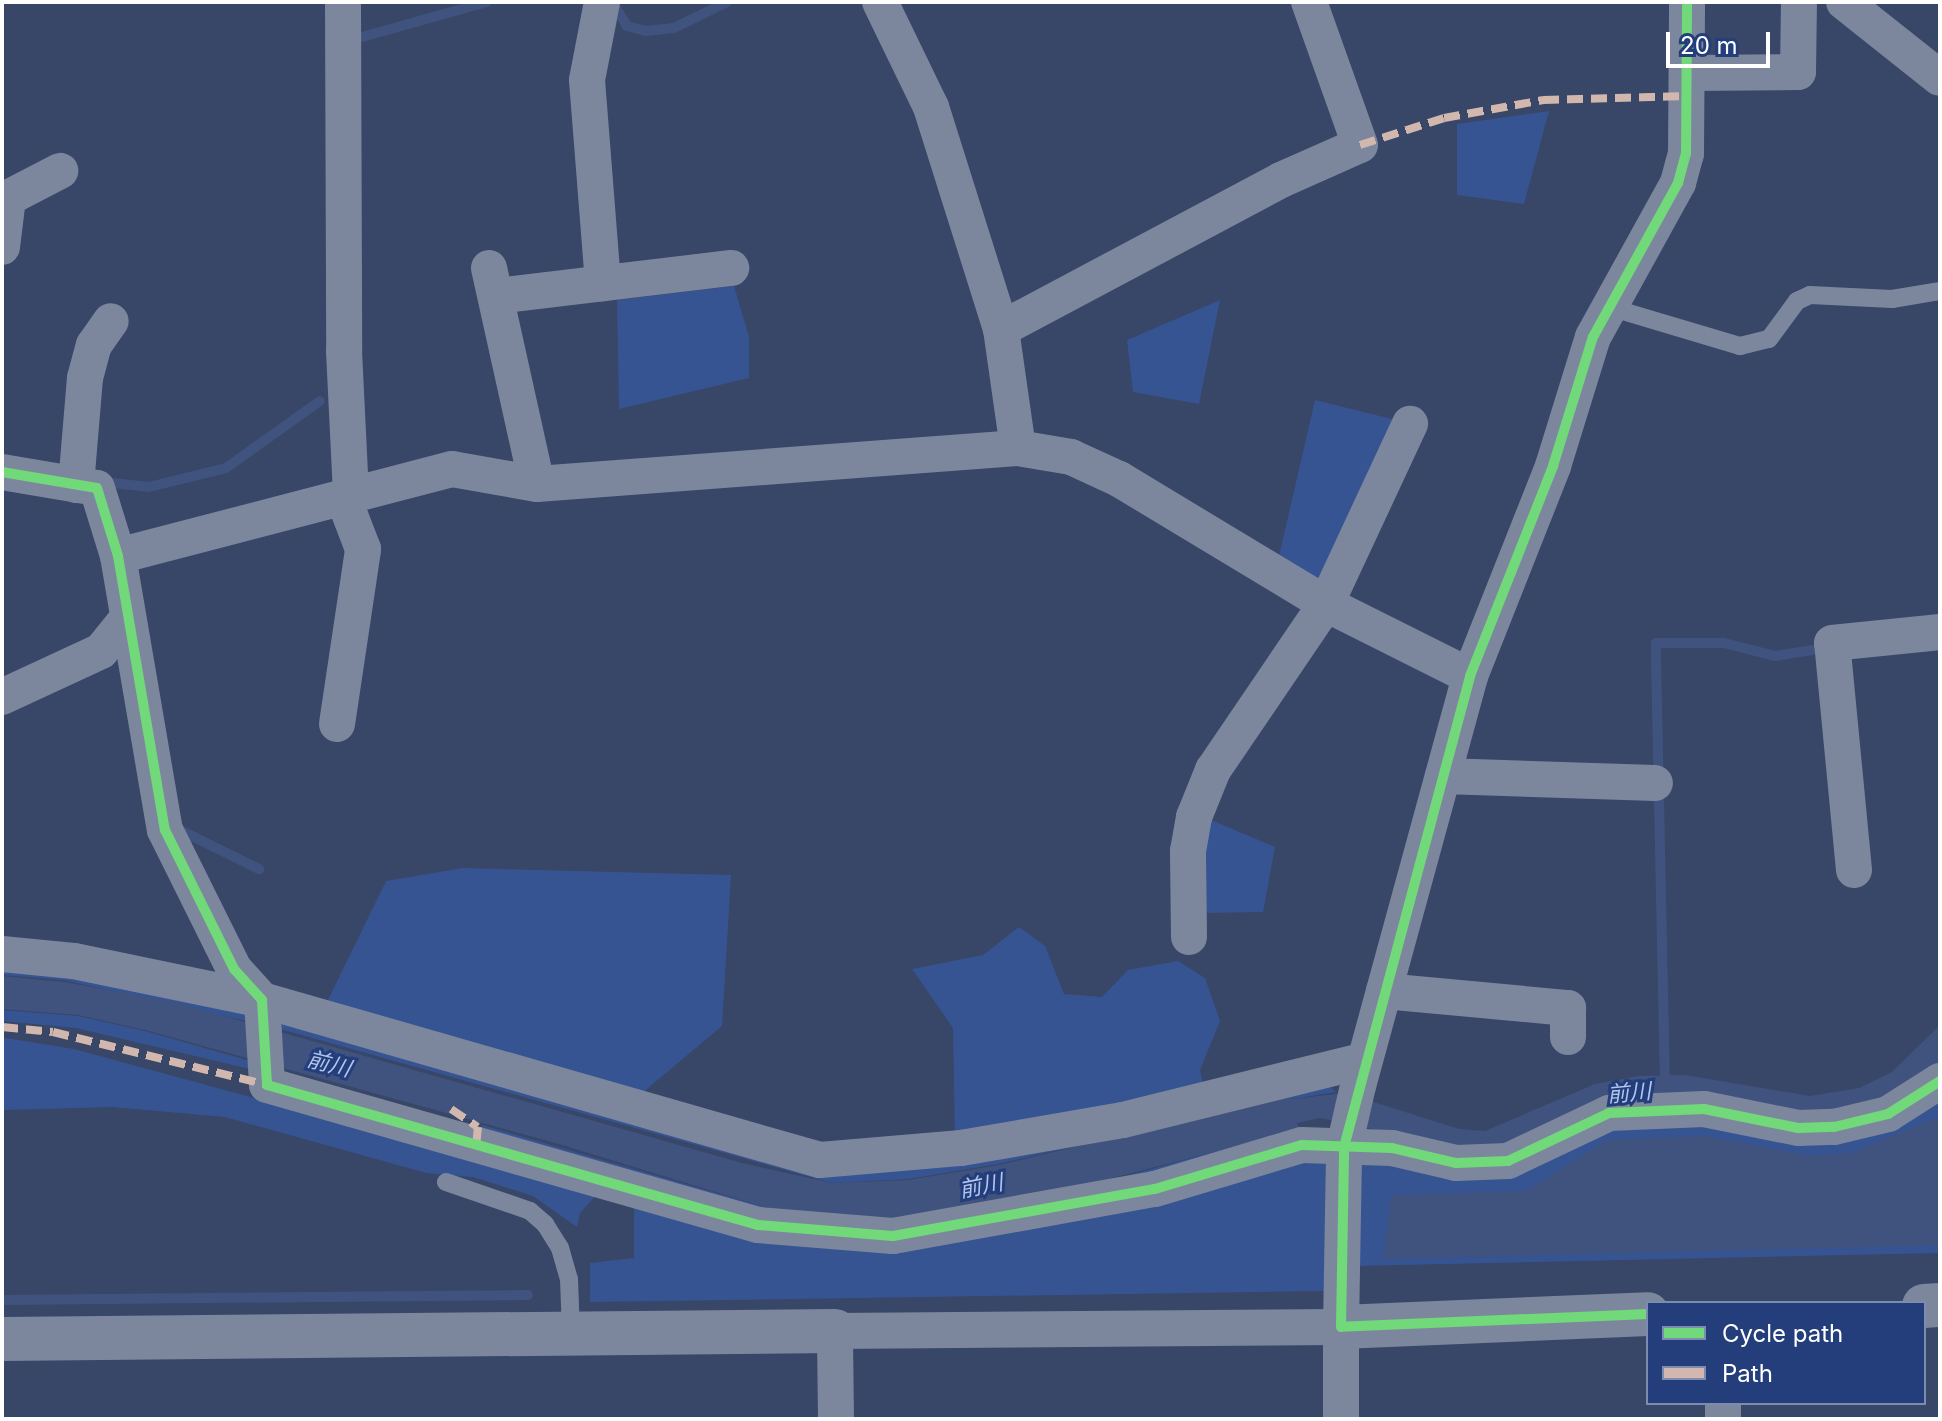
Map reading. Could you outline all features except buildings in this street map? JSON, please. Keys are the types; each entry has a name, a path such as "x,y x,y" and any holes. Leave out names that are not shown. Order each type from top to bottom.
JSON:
{"street":[{"path":"337,724 363,549 347,496 343,2"},
{"path":"602,2 587,80 588,143 603,283"},
{"path":"880,2 931,107 1001,329 1018,448"},
{"path":"1001,329 1281,180 1360,145 1309,2"},
{"path":"1341,1419 1341,1327 1349,1123 1470,676 1553,466 1593,337 1678,183 1686,154 1689,73 1687,2"},
{"path":"1689,73 1798,72 1799,2"},
{"path":"1844,2 1940,78"},
{"path":"2,247 8,198 60,171"},
{"path":"537,484 493,282 603,283 731,268"},
{"path":"76,485 85,378 94,345 111,321"},
{"path":"1189,937 1188,851 1194,817 1213,770 1326,604 1410,424"},
{"path":"118,556 452,469 537,484 1018,448 1071,457 1119,479 1326,604 1470,676"},
{"path":"2,472 97,488 118,556 165,830 234,969 263,1013 267,1085 758,1225 835,1235 893,1236 1155,1189 1302,1145 1349,1123"},
{"path":"2,697 101,651 127,619"},
{"path":"1854,870 1832,643 1940,632"},
{"path":"1443,776 1655,783"},
{"path":"2,954 74,961 820,1160 961,1148 1123,1120 1365,1060"},
{"path":"1384,991 1568,1008 1568,1037"},
{"path":"1349,1123 1392,1148 1456,1163 1508,1161 1609,1113 1668,1107 1704,1109 1798,1128 1834,1127 1888,1114 1940,1081"},
{"path":"2,1339 1341,1327 1646,1314"},
{"path":"835,1331 836,1419"}],"lane":[{"path":"1609,307 1740,346 1769,339 1797,301 1810,295 1892,299 1940,291"},
{"path":"446,1182 530,1211 545,1224 560,1248 569,1279 571,1334"}],"shaded area":[{"path":"1549,111 1524,204 1457,195 1457,124"},
{"path":"734,286 749,337 749,378 619,409 617,300"},
{"path":"1220,300 1199,404 1133,392 1127,340"},
{"path":"1315,400 1404,422 1321,585 1279,556"},
{"path":"1209,819 1275,847 1263,912 1199,913"},
{"path":"463,868 731,875 722,1026 641,1094 326,1004 386,881"},
{"path":"1019,927 1045,946 1064,994 1102,997 1128,970 1178,961 1205,978 1220,1021 1200,1070 1205,1092 955,1141 953,1028 912,969 983,955"},
{"path":"2,966 246,1011 246,1021 64,980 2,975"},
{"path":"2,1010 78,1016 145,1031 250,1061 250,1069 76,1028 2,1021"},
{"path":"284,1020 812,1172 971,1158 1120,1131 1293,1084 1324,1082 1336,1092 1292,1099 1289,1087 1149,1129 998,1164 908,1179 832,1183 280,1029"},
{"path":"2,1039 74,1049 599,1192 580,1213 577,1227 533,1196 473,1177 426,1173 225,1117 112,1107 2,1110"},
{"path":"1940,1092 1940,1253 1354,1266 1354,1162 1605,1126"},
{"path":"482,1125 775,1210 1100,1183 1232,1147 1143,1181 765,1215 483,1134"},
{"path":"1307,1160 1326,1164 1328,1291 590,1302 590,1263 634,1258 634,1202 754,1236"}],"water":[{"name":"前川","path":"2,976 65,982 178,1003 742,1163 832,1183 908,1180 999,1165 1149,1129 1289,1088 1292,1099 1345,1093 1459,1129 1485,1131 1595,1084 1639,1076 1685,1075 1810,1096 1859,1088 1892,1072 1940,1025 1940,1068 1848,1117 1697,1098 1506,1150 1475,1151 1320,1118 1297,1123 1299,1130 1089,1184 897,1220 775,1210 559,1144 145,1030 78,1015 2,1009"},
{"path":"1940,1116 1940,1245 1383,1259 1391,1195 1526,1191 1607,1140 1704,1136 1812,1156 1852,1153"}],"waterway":[{"path":"355,39 487,2"},
{"path":"613,3 627,26 646,31 674,28 727,2"},
{"path":"112,483 149,487 226,468 320,401"},
{"path":"1665,1087 1656,643 1724,643 1775,656 1813,650"},
{"path":"184,832 259,869"},
{"path":"2,1300 528,1295"}],"marked path":[{"path":"1360,145 1444,118 1543,100 1688,96"},
{"path":"2,1027 53,1032 267,1085"},
{"path":"451,1109 478,1127 476,1145"}],"cycle path":[{"path":"1646,1314 1341,1327 1344,1147 1470,676 1553,466 1593,337 1678,183 1686,154 1687,2"},
{"path":"2,472 97,488 118,556 165,830 234,969 262,1000 267,1085 758,1225 893,1236 1155,1189 1302,1145 1392,1148 1456,1163 1508,1161 1609,1113 1704,1109 1798,1128 1834,1127 1888,1114 1940,1081"}]}
